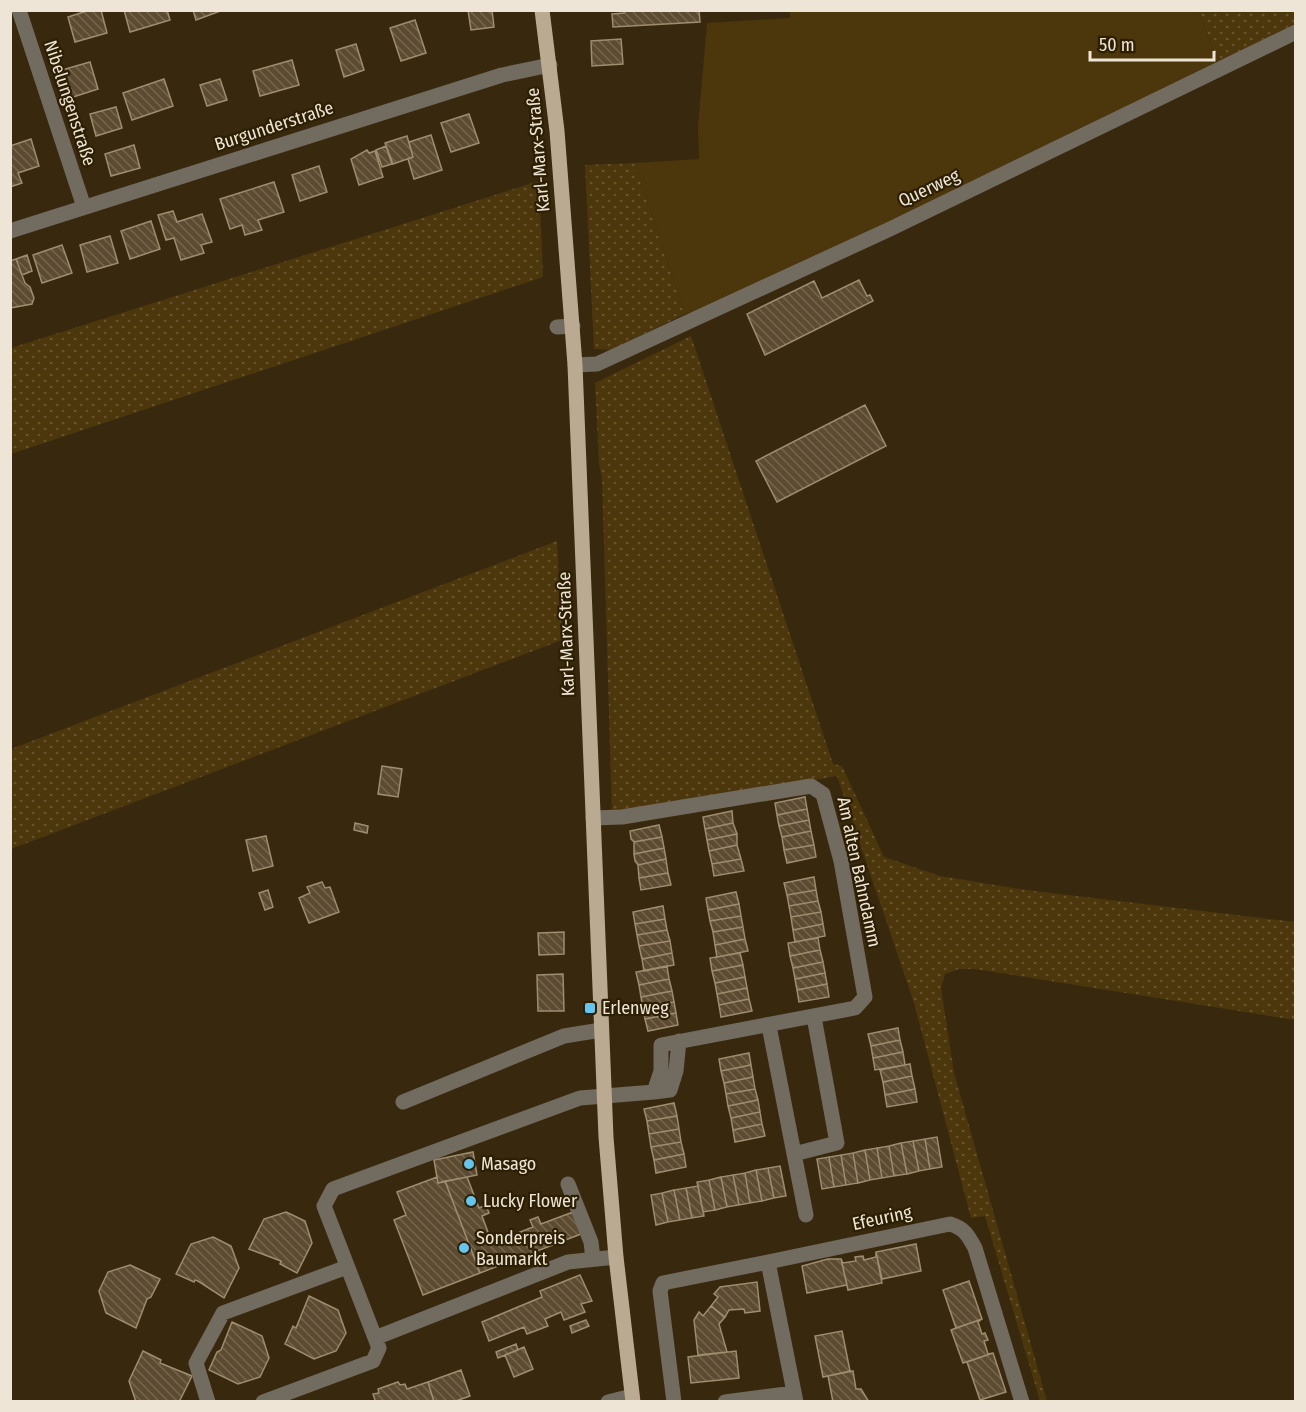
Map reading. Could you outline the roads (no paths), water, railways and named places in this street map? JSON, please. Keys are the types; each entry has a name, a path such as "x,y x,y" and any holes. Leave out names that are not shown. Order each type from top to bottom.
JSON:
{"main road":[{"name":"Karl-Marx-Straße","path":"542,10 550,65 573,326 601,1030 616,1257 633,1399"}],"street":[{"name":"Nibelungenstraße","path":"19,10 84,207"},
{"name":"Querweg","path":"575,365 597,364 921,214 1296,32"},
{"name":"Burgunderstraße","path":"10,231 502,75 550,65"},
{"path":"556,327 573,326"},
{"name":"Am alten Bahndamm","path":"593,818 622,817 811,786 819,789 823,795 841,861 865,997 855,1008 661,1045 661,1071 654,1092 605,1094"},
{"path":"794,1154 837,1143 814,1017"},
{"path":"769,1026 806,1215"},
{"path":"404,1102 564,1036 601,1030"},
{"path":"262,1401 373,1361 378,1348 324,1206 333,1189 580,1098 605,1094"},
{"path":"568,1184 591,1242 593,1259"},
{"name":"Efeuring","path":"768,1262 950,1224 960,1227 975,1248 1022,1401"},
{"path":"375,1338 568,1262 616,1257"},
{"path":"674,1401 660,1291 663,1283 768,1262 795,1397 725,1401"},
{"path":"208,1401 196,1363 223,1313 348,1268"},
{"path":"608,1401 633,1399"}],"place":[{"name":"Erlenweg","path":"590,1008"},
{"name":"Masago","path":"469,1164"},
{"name":"Lucky Flower","path":"471,1201"},
{"name":"Sonderpreis Baumarkt","path":"464,1248"}]}
